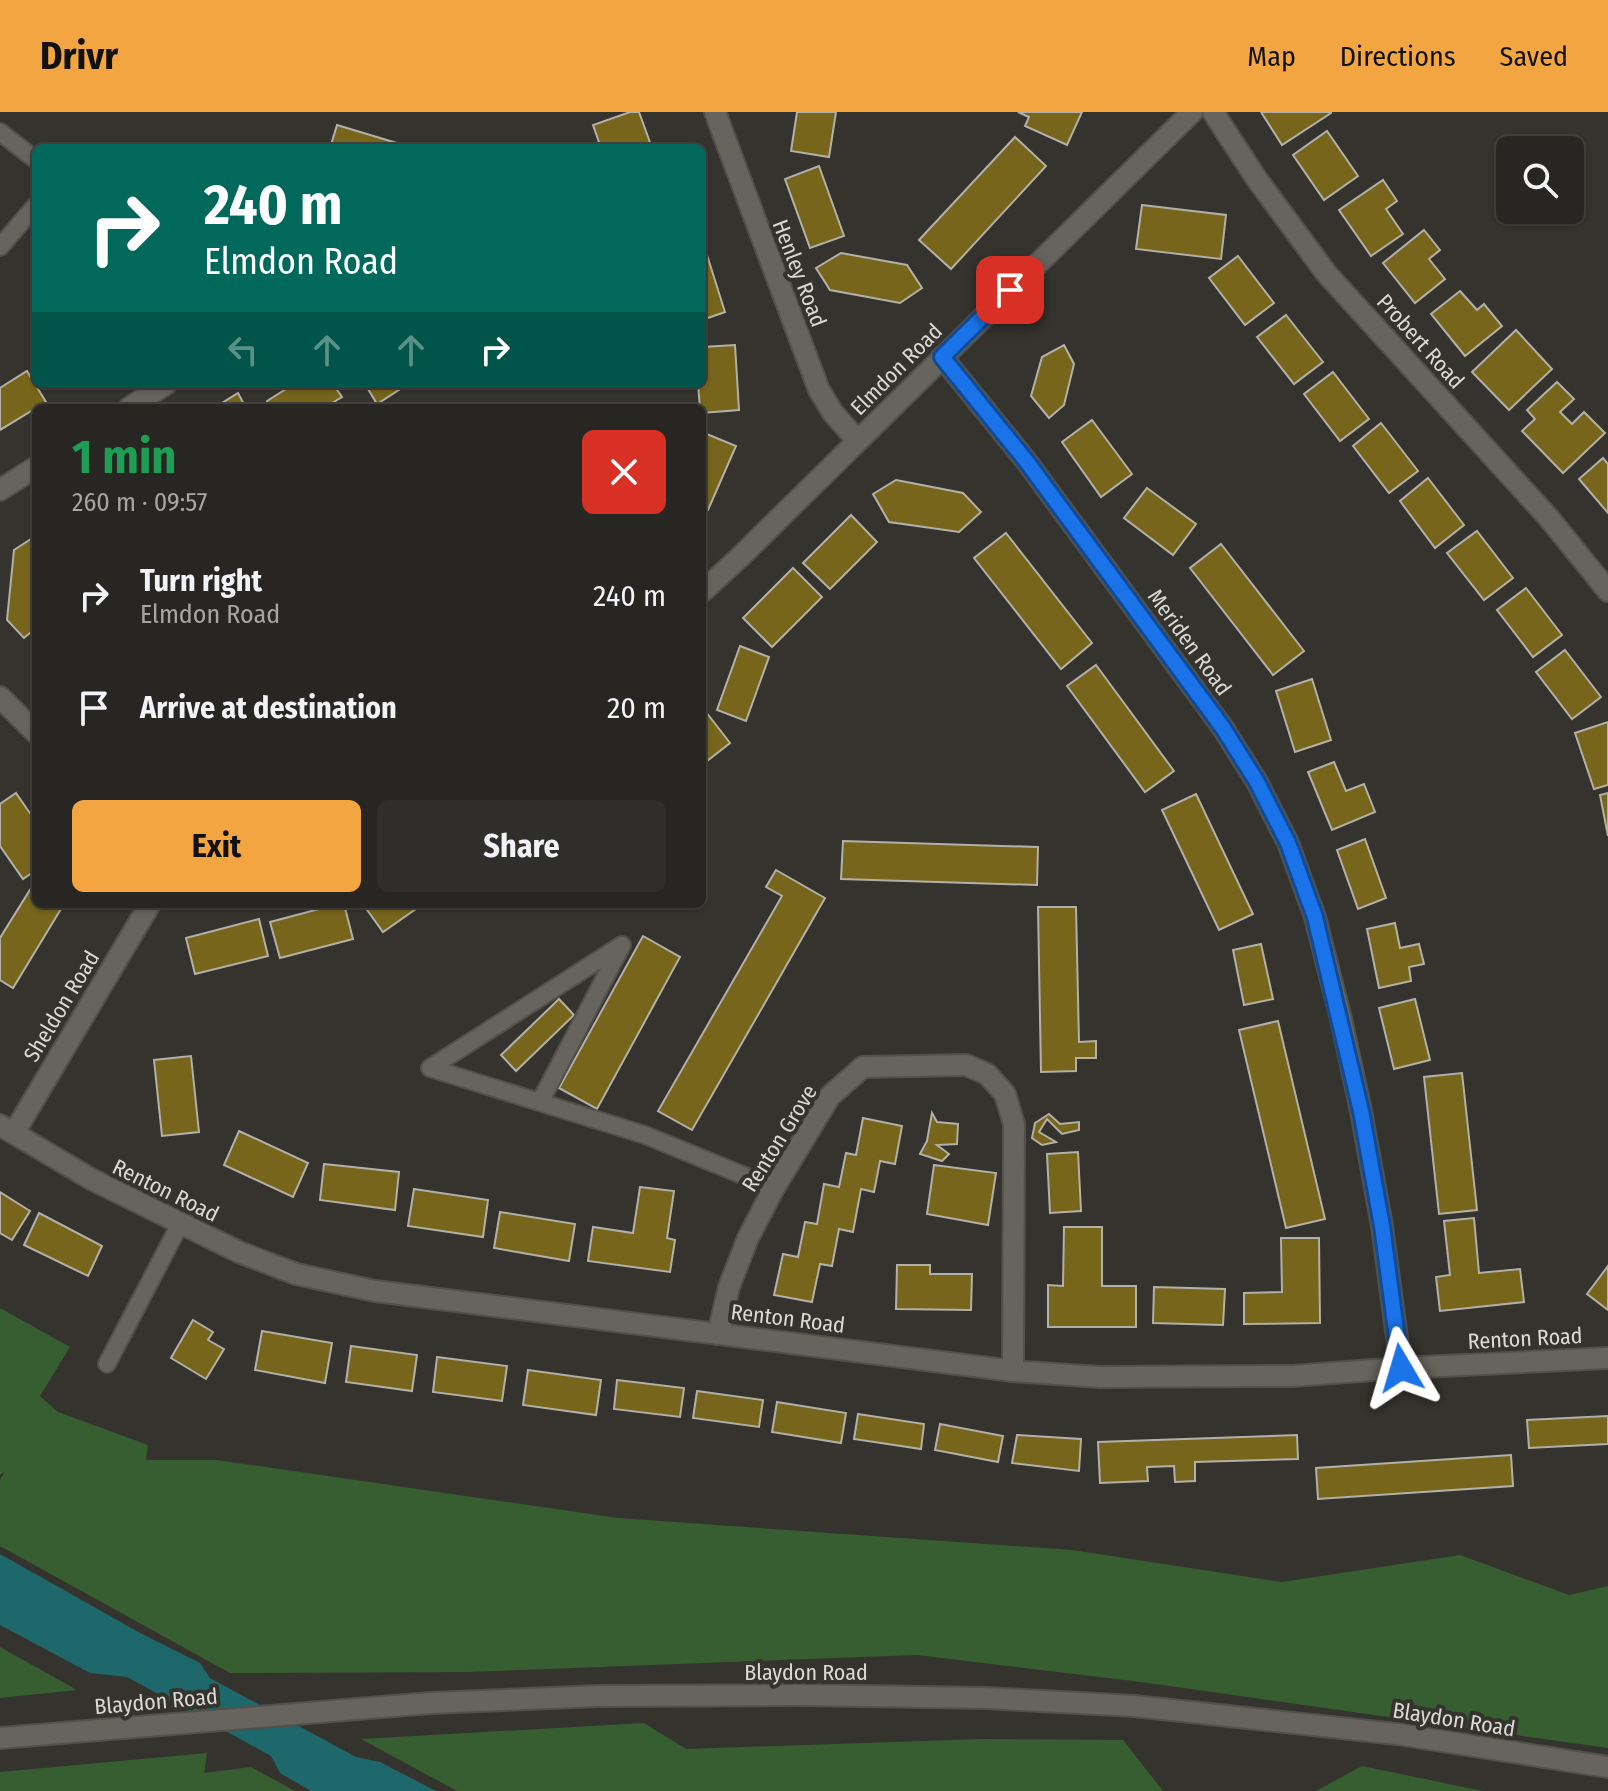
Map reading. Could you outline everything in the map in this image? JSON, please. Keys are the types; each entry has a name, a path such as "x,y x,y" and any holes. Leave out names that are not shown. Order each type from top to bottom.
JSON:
{"street":[{"name":"Henley Road","path":"715,112 819,390 833,413 858,441"},
{"name":"Elmdon Road","path":"706,588 1192,112"},
{"name":"Probert Road","path":"1213,112 1256,178 1326,273 1548,517 1608,591"},
{"name":"Meriden Road","path":"942,357 1027,462 1223,728 1257,782 1288,843 1315,917 1361,1111 1382,1226 1401,1368"},
{"path":"135,404 160,388"},
{"path":"0,490 32,470"},
{"path":"0,697 32,729"},
{"name":"Sheldon Road","path":"7,1129 147,908"},
{"name":"Renton Grove","path":"718,1334 729,1287 748,1238 774,1188 830,1096 863,1067 966,1065 987,1074 1005,1094 1014,1124 1013,1371"},
{"name":"Renton Road","path":"7,1129 91,1179 239,1252 296,1274 375,1291 1013,1371 1100,1377 1292,1376 1608,1358"},
{"name":"Blaydon Road","path":"0,1738 408,1704 599,1696 986,1698 1134,1706 1397,1734 1608,1767"}],"lane":[{"path":"0,132 32,157"},
{"path":"0,247 32,210"},
{"path":"540,1102 622,945 430,1068 645,1135 774,1188"},
{"path":"107,1364 180,1224"}],"green space":[{"path":"0,1308 70,1347 40,1396 58,1412 148,1445 146,1460 217,1460 618,1518 1072,1550 1282,1582 1460,1555 1569,1595 1608,1586 1608,1748 1141,1682 917,1655 467,1672 230,1673 0,1546 0,1480 5,1471 0,1475"},
{"path":"0,1647 77,1690 0,1698"},
{"path":"644,1723 686,1749 981,1739 1123,1740 1163,1791 457,1791 361,1739"},
{"path":"207,1753 204,1773 251,1767 295,1791 0,1791 0,1772"},
{"path":"1362,1766 1483,1791 1316,1791"}],"water":[{"path":"0,1554 200,1663 210,1678 356,1757 380,1762 436,1791 311,1791 280,1773 271,1756 127,1677 90,1673 0,1625"}],"building":[{"path":"630,112 639,112 651,144 600,144 593,125"},
{"path":"797,112 836,112 829,157 791,151"},
{"path":"1018,112 1082,112 1067,145 1025,126 1029,117"},
{"path":"1261,112 1331,112 1331,113 1282,145"},
{"path":"337,125 400,144 331,144"},
{"path":"1327,131 1358,176 1324,200 1293,155"},
{"path":"1015,137 1046,166 951,269 919,240"},
{"path":"819,166 844,236 810,248 785,179"},
{"path":"1383,180 1397,201 1386,209 1403,234 1371,256 1339,210"},
{"path":"1142,205 1226,215 1221,259 1136,249"},
{"path":"1424,230 1440,250 1429,259 1445,279 1415,303 1383,263"},
{"path":"841,253 907,265 922,288 900,303 830,290 816,268"},
{"path":"706,255 725,312 706,319"},
{"path":"1238,256 1274,303 1245,325 1209,278"},
{"path":"1460,291 1477,310 1484,304 1502,326 1465,356 1431,314"},
{"path":"1286,315 1323,362 1294,384 1257,337"},
{"path":"1516,330 1552,369 1509,410 1472,372"},
{"path":"735,345 739,410 706,413 706,404 700,404 698,388 706,388 706,347"},
{"path":"1064,345 1074,364 1064,405 1049,418 1031,396 1042,357"},
{"path":"27,371 32,379 32,388 37,388 46,402 32,404 32,411 0,430 0,388"},
{"path":"1333,372 1369,419 1340,441 1304,394"},
{"path":"1557,382 1574,399 1560,412 1572,424 1584,412 1605,433 1563,473 1522,431 1535,419 1527,410"},
{"path":"288,388 336,388 342,397 331,404 269,404 267,401"},
{"path":"367,388 402,388 377,404"},
{"path":"238,393 244,404 220,404"},
{"path":"1092,420 1132,474 1101,497 1062,442"},
{"path":"1381,423 1418,471 1389,493 1353,446"},
{"path":"706,434 736,446 706,509"},
{"path":"1603,458 1608,464 1608,513 1579,479"},
{"path":"1428,478 1464,525 1435,548 1400,501"},
{"path":"896,480 963,493 981,512 959,532 889,522 873,494"},
{"path":"1147,488 1196,524 1173,555 1124,518"},
{"path":"851,515 877,542 830,589 803,563"},
{"path":"1477,531 1513,578 1484,600 1447,553"},
{"path":"1006,533 1092,643 1061,669 974,558"},
{"path":"32,538 32,631 24,638 7,620 14,550"},
{"path":"1221,544 1304,651 1273,675 1190,568"},
{"path":"793,568 822,597 772,647 743,618"},
{"path":"1526,588 1562,635 1533,657 1497,610"},
{"path":"740,646 769,657 746,721 717,710"},
{"path":"1565,650 1601,697 1572,719 1536,672"},
{"path":"1096,665 1174,771 1145,792 1067,686"},
{"path":"1312,679 1331,740 1295,752 1276,691"},
{"path":"706,712 730,743 706,762"},
{"path":"1608,722 1608,785 1594,789 1575,733"},
{"path":"1334,762 1346,791 1364,784 1375,812 1332,830 1308,772"},
{"path":"16,793 32,816 32,873 23,879 0,846 0,804"},
{"path":"1608,793 1608,836 1600,795"},
{"path":"1196,794 1253,914 1219,930 1162,810"},
{"path":"1365,839 1386,898 1358,909 1337,850"},
{"path":"843,841 1038,847 1037,885 841,879"},
{"path":"776,870 825,898 692,1130 658,1111 782,896 766,887"},
{"path":"32,887 32,908 62,908 13,988 0,980 0,938"},
{"path":"1038,907 1076,907 1079,1042 1096,1041 1096,1058 1076,1058 1076,1071 1041,1072"},
{"path":"323,908 345,908 353,939 280,958 270,922"},
{"path":"366,908 417,908 383,932"},
{"path":"259,919 268,956 195,974 186,938"},
{"path":"1395,923 1400,948 1419,944 1424,964 1409,967 1411,981 1379,988 1367,929"},
{"path":"643,936 680,957 597,1109 559,1088"},
{"path":"1261,944 1273,999 1244,1005 1233,950"},
{"path":"559,999 574,1015 516,1071 501,1055"},
{"path":"1415,999 1430,1060 1394,1069 1379,1008"},
{"path":"1278,1021 1325,1219 1286,1228 1239,1030"},
{"path":"191,1056 199,1132 162,1136 154,1060"},
{"path":"1462,1073 1477,1210 1439,1214 1424,1077"},
{"path":"932,1113 937,1122 958,1124 957,1144 937,1145 949,1154 942,1161 920,1154 927,1141"},
{"path":"1049,1114 1060,1124 1079,1122 1079,1130 1062,1134 1047,1119 1039,1132 1056,1142 1042,1145 1032,1138 1035,1123"},
{"path":"863,1118 902,1126 895,1164 880,1161 874,1192 861,1189 853,1232 839,1229 832,1266 820,1264 812,1302 774,1295 783,1254 798,1257 805,1222 817,1224 824,1184 839,1187 846,1153 856,1155"},
{"path":"239,1131 308,1163 293,1197 224,1165"},
{"path":"1078,1152 1081,1211 1050,1213 1047,1154"},
{"path":"324,1164 399,1172 395,1210 320,1200"},
{"path":"934,1165 996,1173 988,1225 927,1214"},
{"path":"640,1187 674,1191 667,1238 675,1240 670,1272 588,1261 593,1227 633,1233"},
{"path":"414,1189 488,1200 483,1237 408,1226"},
{"path":"0,1192 30,1211 12,1240 0,1233"},
{"path":"500,1212 575,1224 569,1261 494,1248"},
{"path":"39,1213 102,1246 88,1276 24,1245"},
{"path":"1474,1218 1479,1273 1520,1269 1524,1302 1440,1311 1436,1277 1450,1275 1444,1221"},
{"path":"1064,1227 1102,1227 1102,1286 1136,1286 1136,1327 1048,1327 1048,1285 1063,1286"},
{"path":"1281,1238 1319,1238 1320,1323 1244,1324 1244,1293 1282,1292"},
{"path":"897,1265 930,1265 930,1274 972,1274 971,1310 896,1309"},
{"path":"1608,1266 1608,1310 1587,1294"},
{"path":"1154,1287 1225,1289 1223,1325 1153,1323"},
{"path":"193,1320 213,1332 208,1340 224,1349 206,1379 171,1358"},
{"path":"262,1331 332,1343 325,1383 255,1370"},
{"path":"351,1346 417,1355 412,1391 346,1382"},
{"path":"437,1357 507,1366 502,1401 433,1392"},
{"path":"528,1370 601,1380 596,1415 523,1405"},
{"path":"617,1380 684,1388 680,1417 614,1409"},
{"path":"697,1391 763,1400 759,1427 693,1418"},
{"path":"777,1402 846,1413 841,1443 772,1432"},
{"path":"858,1414 924,1424 921,1449 854,1439"},
{"path":"1608,1416 1608,1444 1529,1448 1527,1420"},
{"path":"940,1424 1003,1436 998,1462 935,1450"},
{"path":"1017,1435 1081,1439 1079,1471 1012,1463"},
{"path":"1297,1435 1298,1459 1195,1462 1195,1481 1175,1482 1174,1466 1147,1467 1148,1481 1100,1483 1098,1442"},
{"path":"1511,1455 1513,1486 1318,1499 1316,1468"}],"route":[{"path":"1010,290 942,357 1027,462 1223,728 1257,782 1288,843 1315,917 1361,1111 1382,1226 1401,1368"}]}
